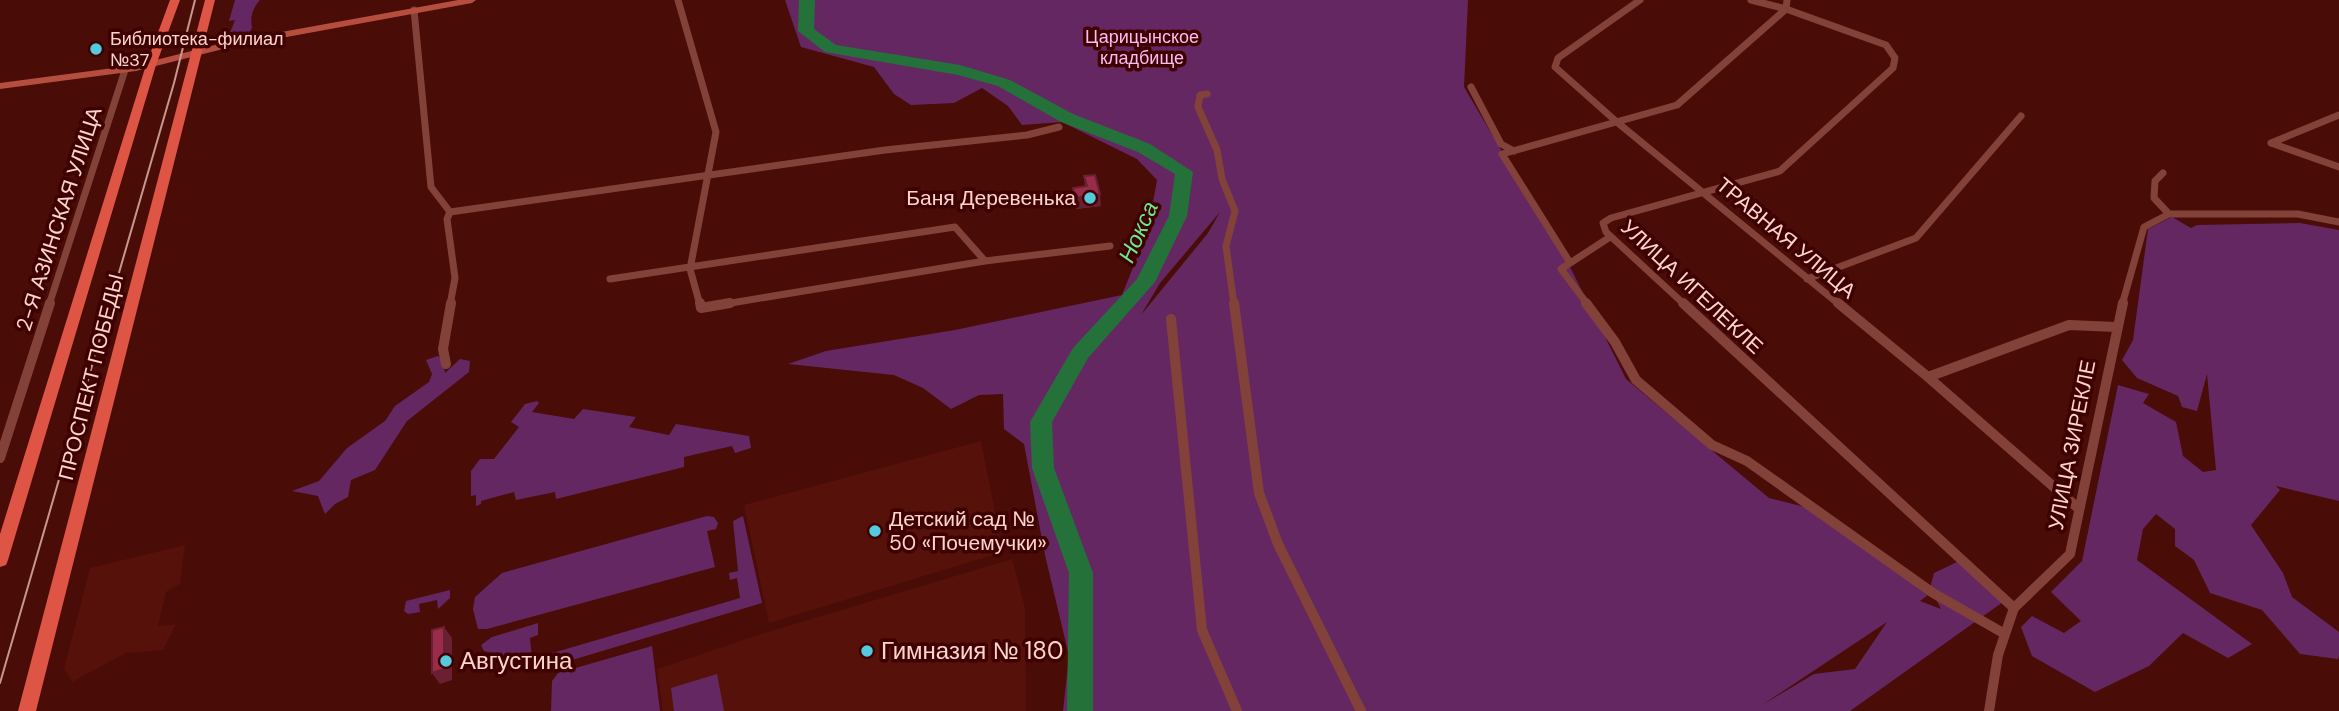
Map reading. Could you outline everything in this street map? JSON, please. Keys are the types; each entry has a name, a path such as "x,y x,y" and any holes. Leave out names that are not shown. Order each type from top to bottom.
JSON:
{"main road":[{"name":"ПРОСПЕКТ ПОБЕДЫ","path":"0,560 153,62 175,0"},
{"name":"ПРОСПЕКТ ПОБЕДЫ","path":"27,711 210,0"}],"street":[{"path":"0,86 125,70 195,53 472,0"},
{"path":"678,0 716,132 690,269 701,307 985,261 1110,246"},
{"name":"ТРАВНАЯ УЛИЦА","path":"1640,0 1558,58 1555,67 1618,123 1928,377 2078,508"},
{"path":"1751,0 1786,9"},
{"path":"1569,261 1502,154 1677,105 1786,9 1787,0"},
{"name":"УЛИЦА ИГЕЛЕКЛЕ","path":"1786,9 1886,46 1895,58 1893,68 1780,171 1611,218 1603,223 1610,237 2014,608"},
{"path":"414,10 431,187 450,212"},
{"path":"0,78 153,62"},
{"name":"2-Я АЗИНСКАЯ УЛИЦА","path":"0,458 125,70"},
{"path":"1471,87 1500,144 1514,151"},
{"path":"1207,94 1200,95 1198,107 1217,150 1222,179 1235,211 1226,246 1259,494 1278,544 1362,711"},
{"path":"2271,143 2339,115"},
{"path":"1807,279 1916,237 2021,116"},
{"path":"450,212 885,150 1027,135 1059,127"},
{"path":"2271,143 2339,167"},
{"path":"2163,173 2155,181 2154,198 2169,214 2298,214 2339,222"},
{"path":"446,365 443,349 455,278 447,219 450,212"},
{"name":"УЛИЦА ЗИРЕКЛЕ","path":"1989,711 1998,655 2014,608 2070,554 2116,327 2144,227 2169,214"},
{"path":"610,279 956,227 985,261"},
{"path":"1610,237 1600,248 1569,261 1561,269 1615,342 1636,380 1712,445 1747,461 1933,593 2006,634"},
{"path":"1171,319 1202,631 1237,711"},
{"path":"1928,377 2069,325 2116,327"}],"shaded area":[{"name":"Детский сад № 50 «Почемучки»","path":"981,441 1003,552 769,623 744,505"},
{"path":"185,545 180,584 166,592 158,626 176,624 163,650 126,653 72,682 64,669 90,568"},
{"name":"Гимназия № 180","path":"1012,559 1025,608 1026,711 663,711 657,669 761,634"}],"green space":[{"path":"235,0 260,0 252,13 252,28 247,37 231,40 228,38 235,20 229,21"},
{"name":"Царицынское кладбище","path":"785,0 1468,0 1464,87 1570,267 1626,379 1769,498 1809,508 1928,595 1920,601 1941,609 1930,588 1934,573 1957,562 2003,602 1850,711 1063,711 1069,656 1045,555 1024,444 1004,429 1003,394 979,395 951,409 923,388 894,375 788,364 826,351 955,330 1122,295 1148,230 1157,180 1137,159 1062,122 1022,125 1008,106 982,88 954,103 911,105 894,94 874,67 801,47","holes":["1220,212 1208,233 1141,315 1160,283","1887,622 1855,669 1814,674 1762,705"]},
{"path":"2172,217 2191,228 2197,225 2300,223 2339,230 2339,501 2276,486 2280,490 2251,525 2283,573 2292,597 2339,632 2339,656 2338,659 2300,654 2262,610 2210,593 2194,560 2175,546 2175,529 2156,514 2143,529 2137,560 2252,644 2228,658 2183,633 2149,666 2095,692 2032,656 2021,627 2032,616 2064,633 2081,621 2051,592 2082,561 2118,385 2149,394 2143,403 2176,422 2183,456 2203,472 2216,470 2207,374 2197,411 2182,407 2178,396 2137,378 2122,360 2133,340 2148,229"},
{"path":"438,356 443,361 445,373 460,359 470,361 469,372 407,421 375,470 351,480 348,497 325,514 318,496 292,491 319,481 347,448 385,421 395,406 429,382 432,374 426,360"},
{"path":"537,401 539,403 532,412 574,419 583,409 636,417 629,427 669,435 676,424 749,436 751,448 735,453 732,446 684,457 684,467 556,499 555,492 516,500 514,492 481,501 481,504 476,506 476,495 471,496 471,471 480,459 494,459 519,427 511,422 525,404"},
{"path":"707,516 714,517 718,523 716,529 707,531 715,567 487,629 478,629 473,609 475,597 502,573"},
{"path":"743,516 762,603 549,667 484,651 481,645 492,637 538,623 538,635 530,638 532,659 740,598 737,578 730,580 729,573 738,571 733,521"},
{"path":"450,590 450,598 438,609 437,600 419,604 420,612 408,614 404,611 406,601"},
{"path":"652,646 660,711 551,711 552,681 558,673"},
{"path":"717,674 724,711 674,711 671,688"}],"building":[{"path":"1095,175 1100,194 1075,198 1073,188 1087,186 1084,176"},
{"path":"444,627 444,669 432,673 432,630"}],"waterway":[{"name":"Нокса","path":"807,0 806,31 831,49 960,70 1004,83 1067,118 1144,148 1184,172 1178,216 1145,282 1080,353 1041,422 1043,468 1081,573 1080,711"}],"tram line":[{"path":"0,683 174,83 195,0"}],"place":[{"name":"Библиотека-филиал №37","path":"96,49"},
{"name":"Баня Деревенька","path":"1090,198"},
{"name":"Детский сад № 50 «Почемучки»","path":"875,531"},
{"name":"Гимназия № 180","path":"867,651"},
{"name":"Августина","path":"446,661"}]}
